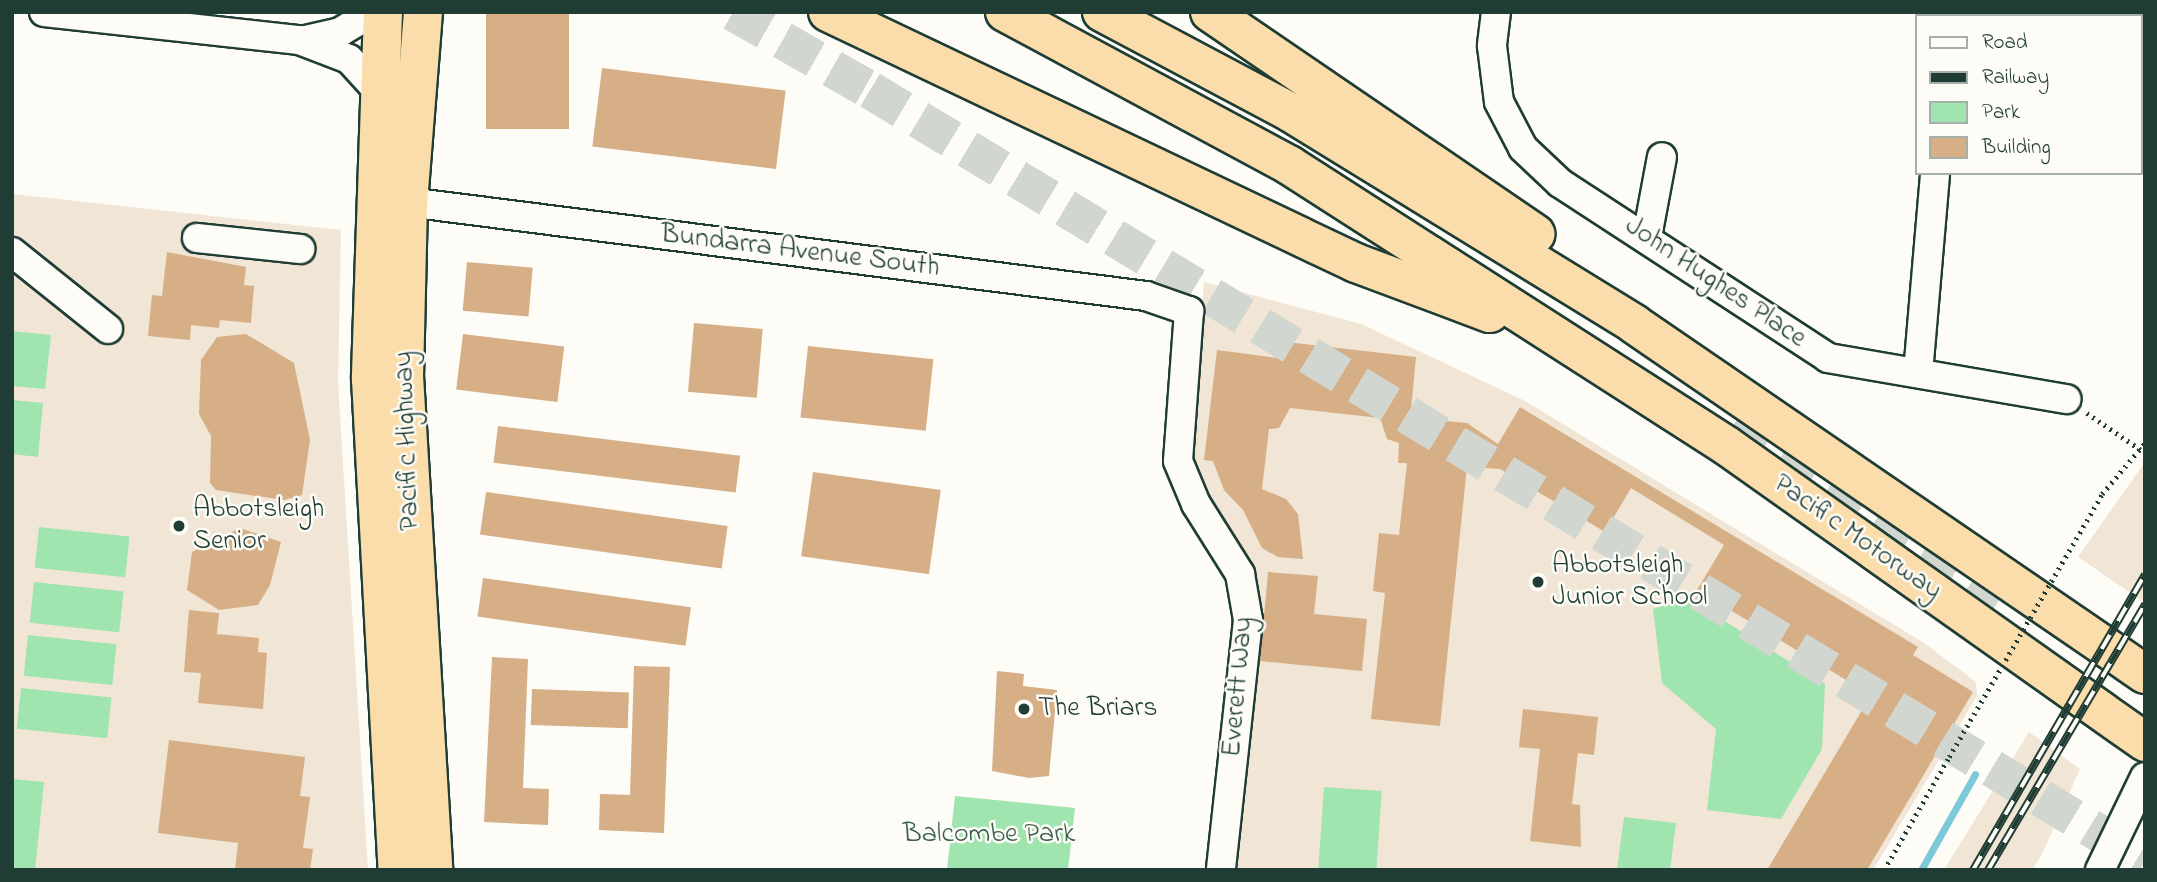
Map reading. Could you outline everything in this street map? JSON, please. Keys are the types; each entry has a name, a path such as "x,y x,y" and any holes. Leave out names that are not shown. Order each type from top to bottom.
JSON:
{"highway":[{"name":"Pacific Highway","path":"383,12 371,379 398,870"},
{"name":"Pacific Highway","path":"423,12 408,202 404,376 433,870"},
{"path":"828,12 1356,263 1564,341"},
{"path":"1005,12 1289,164 1564,341"},
{"path":"1102,12 1302,120 1634,324 1834,456"},
{"path":"1210,12 1672,327 1834,456"},
{"name":"Pacific Motorway","path":"1564,341 1727,446 2145,742"},
{"name":"Pacific Motorway","path":"1834,456 2145,674"}],"street":[{"path":"44,12 299,40 349,59 379,92"},
{"path":"299,40 340,33 373,12"},
{"name":"John Hughes Place","path":"1496,12 1492,46 1499,102 1523,148 1560,183 1647,237 1828,358 2066,399"},
{"path":"1647,237 1662,157"},
{"path":"1918,373 1935,175"},
{"name":"Bundarra Avenue South","path":"408,202 1146,296 1189,311"},
{"path":"197,237 300,249"},
{"path":"12,252 108,329"},
{"name":"Everett Way","path":"1189,311 1178,461 1196,503 1240,574 1248,620 1221,870"},
{"path":"2100,870 2123,818 2145,778"}],"path":[{"path":"2066,399 2141,450"},
{"path":"1884,870 2102,494 2145,443"}],"shaded area":[{"name":"Abbotsleigh Senior","path":"12,194 341,230 338,382 368,870 12,870"},
{"name":"Abbotsleigh Junior School","path":"1204,282 1361,324 1523,400 1924,643 1976,682 1977,696 1873,870 1228,870 1255,649 1217,519 1190,459"},
{"path":"2145,462 2145,603 2078,557"},
{"path":"2029,732 2080,769 2042,854 2032,870 1944,870"}],"green space":[{"path":"12,331 51,335 45,389 12,386"},
{"path":"12,400 43,403 38,457 12,454"},
{"path":"39,527 130,537 125,577 35,568"},
{"path":"34,582 124,591 119,632 30,623"},
{"path":"1688,598 1825,684 1822,749 1781,819 1707,810 1716,729 1662,683 1653,609"},
{"path":"28,635 117,644 112,685 24,676"},
{"path":"21,688 112,698 107,738 17,729"},
{"path":"12,779 44,782 35,870 12,870"},
{"path":"1324,787 1382,791 1376,870 1318,870"},
{"name":"Balcombe Park","path":"955,796 1075,808 1068,870 947,870"},
{"path":"1624,817 1676,823 1670,870 1617,870"}],"building":[{"path":"486,12 569,12 569,129 486,129"},
{"path":"602,68 786,91 776,169 592,146"},
{"path":"167,252 246,267 244,285 254,286 251,323 220,320 219,328 191,325 190,340 148,336 152,295 162,296"},
{"path":"467,262 533,268 528,317 463,311"},
{"path":"694,323 763,329 757,398 688,392"},
{"path":"246,334 294,363 310,440 302,495 284,500 216,490 210,483 211,436 199,414 201,360 217,337"},
{"path":"463,334 564,346 557,402 456,390"},
{"path":"1278,341 1416,357 1411,411 1417,418 1467,423 1498,444 1520,407 1918,647 1913,655 1973,692 1867,870 1767,870 1871,695 1697,590 1724,545 1631,488 1605,532 1500,469 1467,467 1440,726 1371,719 1385,593 1373,591 1379,533 1399,535 1407,463 1398,463 1399,443 1387,439 1380,418 1290,408 1279,428 1269,429 1262,489 1286,499 1298,514 1303,559 1278,557 1262,548 1243,510 1224,490 1213,461 1204,460 1217,350 1277,358"},
{"path":"808,346 933,359 926,431 800,418"},
{"path":"498,426 740,456 736,492 493,463"},
{"path":"813,472 941,490 929,574 801,556"},
{"path":"486,492 728,526 722,569 480,535"},
{"path":"240,528 281,542 270,585 258,605 219,610 187,590 192,552"},
{"path":"1268,572 1318,576 1314,614 1367,619 1362,671 1260,661"},
{"path":"483,578 691,607 686,646 478,617"},
{"path":"189,610 219,613 217,634 259,638 258,652 267,653 263,709 198,703 201,673 184,672"},
{"path":"492,657 528,659 523,788 549,789 548,825 484,822"},
{"path":"634,666 670,667 664,833 599,830 600,794 630,795"},
{"name":"The Briars","path":"997,671 1024,674 1023,686 1057,690 1049,776 1029,778 992,771"},
{"path":"532,689 629,692 628,728 531,725"},
{"path":"1523,709 1598,717 1594,755 1578,753 1572,804 1580,805 1581,847 1530,841 1540,749 1519,747"},
{"path":"169,740 305,757 300,796 310,797 303,848 313,849 310,870 235,870 238,843 158,833"}],"waterway":[{"path":"1921,870 1975,774"}],"tunnel":[{"path":"733,12 870,90 2145,861"},
{"path":"1731,429 2002,596"}],"railway":[{"path":"1973,870 2145,574"},
{"path":"1988,870 2145,604"}],"place":[{"name":"Abbotsleigh Senior","path":"179,526"},
{"name":"Abbotsleigh Junior School","path":"1538,582"},
{"name":"The Briars","path":"1024,709"}]}
